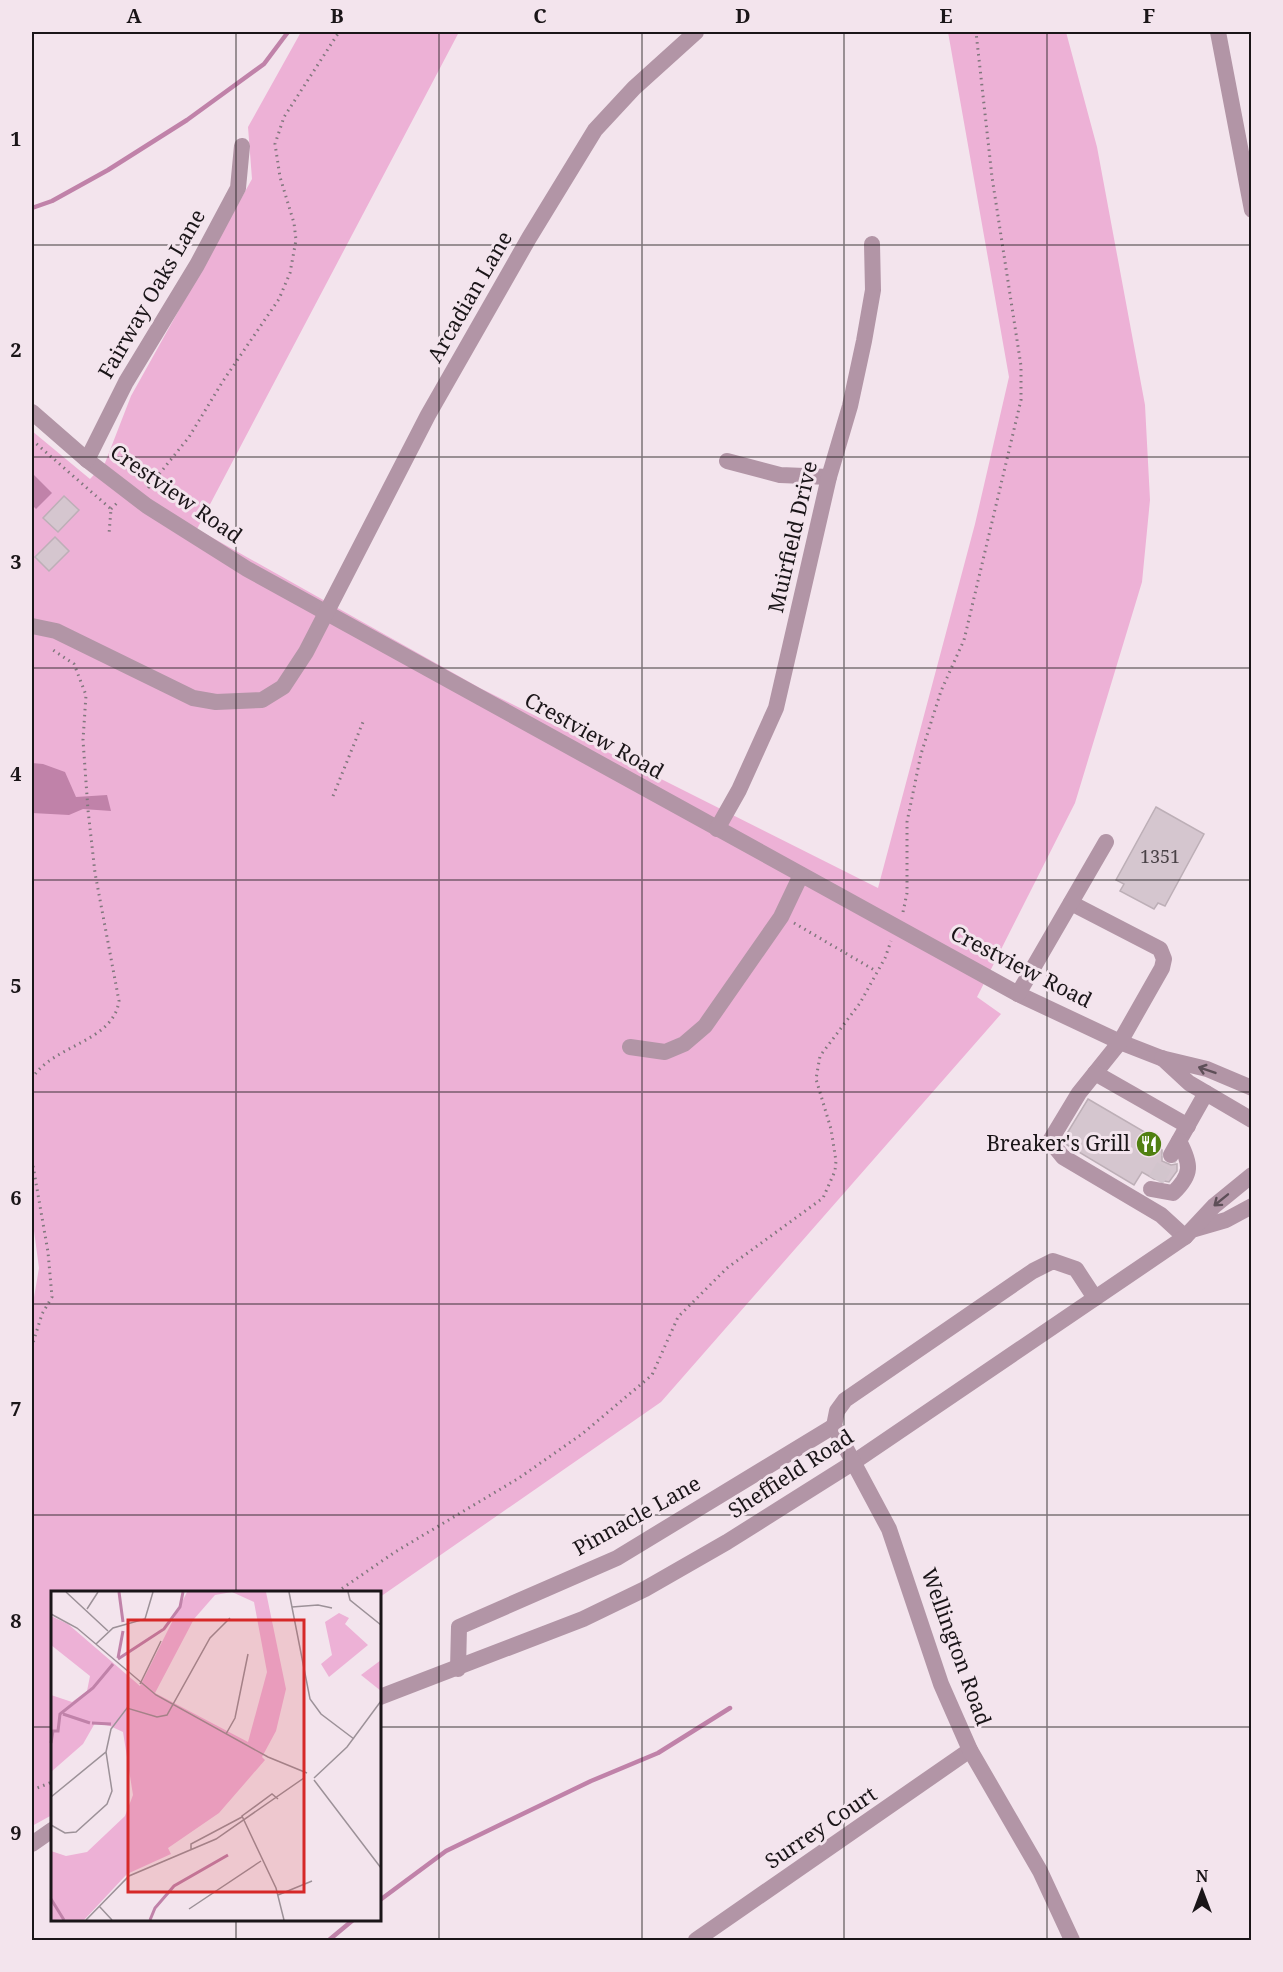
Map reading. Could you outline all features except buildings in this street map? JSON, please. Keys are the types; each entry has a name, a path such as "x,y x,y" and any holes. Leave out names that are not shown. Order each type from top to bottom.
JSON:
{"street":[{"name":"Arcadian Lane","path":"36,626 56,631 193,698 240,703 262,700 284,687 306,652 428,415 529,238 595,130 634,88 696,32"},
{"path":"1218,32 1251,210"},
{"name":"Fairway Oaks Lane","path":"87,460 126,382 197,265 238,188 242,146"},
{"name":"Muirfield Drive","path":"717,829 739,790 776,708 829,477 850,406 864,341 873,290 872,244"},
{"name":"Crestview Road","path":"32,412 87,460 202,543 325,614 1018,994 1119,1042 1161,1058 1207,1069 1251,1088"},
{"path":"727,461 780,475 829,477"},
{"path":"1018,994 1106,842"},
{"path":"630,1047 665,1052 684,1044 705,1026 781,917 801,875"},
{"path":"1071,903 1160,949 1164,959 1162,968 1119,1042 1079,1093 1050,1141 1063,1156 1190,1233"},
{"name":"Crestview Road","path":"1161,1058 1189,1083 1251,1119"},
{"path":"1095,1073 1188,1126"},
{"path":"1143,1204 1154,1184 1173,1193 1187,1176 1189,1161 1175,1148 1206,1094"},
{"name":"Sheffield Road","path":"381,1697 458,1669 583,1619 645,1589 727,1542 854,1462 1190,1233 1214,1206 1251,1175"},
{"name":"Sheffield Road","path":"1190,1233 1226,1221 1251,1206"},
{"path":"854,1462 834,1426 837,1411 845,1400 1033,1271 1053,1261 1076,1269 1095,1298"},
{"name":"Pinnacle Lane","path":"458,1669 459,1627 617,1558 834,1426"},
{"name":"Wellington Road","path":"854,1462 889,1529 941,1684 970,1750 1040,1871 1072,1941"},
{"name":"Surrey Court","path":"696,1941 970,1750"},
{"path":"32,1844 51,1831"}],"path":[{"path":"109,534 111,509 117,503 144,493 189,437 285,285 294,258 296,240 294,223 276,161 275,144 284,117 339,32"},
{"path":"32,440 111,509"},
{"path":"32,1079 49,1061 104,1027 118,1008 119,992 95,873 87,810 83,740 86,695 74,664 42,641 36,626"},
{"path":"333,796 363,722"},
{"path":"781,917 817,935 877,971"},
{"path":"32,1160 48,1252 52,1297 42,1314 32,1347"},
{"path":"32,1790 51,1782"}],"shaded area":[{"path":"301,32 459,32 197,529 480,688 878,888 975,524 1009,377 948,32 1066,32 1097,147 1145,405 1150,500 1142,582 1075,803 977,997 1001,1014 661,1402 381,1596 381,1591 51,1591 51,1816 32,1826 32,1309 39,1268 32,1216 32,431 90,479 105,463 131,396 252,179 248,127"},
{"path":"32,473 52,493 36,509 32,505"},
{"path":"32,763 43,764 65,772 76,797 107,795 111,811 83,809 69,815 32,813"}],"waterway":[{"path":"32,208 52,201 108,170 187,120 264,64 288,32"},
{"path":"381,1899 446,1851 591,1781 658,1753 730,1708"},
{"path":"329,1940 352,1921"}],"tunnel":[{"path":"1156,1180 1171,1155"}],"place":[{"name":"Breaker's Grill","path":"1149,1144"}]}
